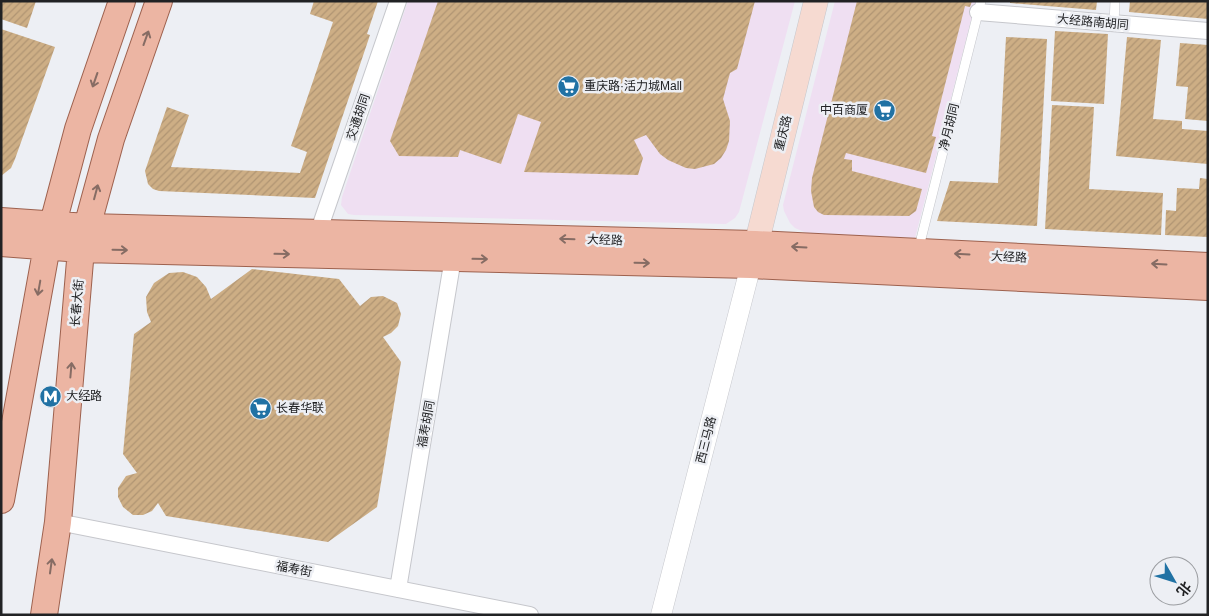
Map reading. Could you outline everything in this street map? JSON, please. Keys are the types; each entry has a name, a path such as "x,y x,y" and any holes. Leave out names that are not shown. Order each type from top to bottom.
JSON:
{"main road":[{"path":"1,500 49,235 78,129 122,1"},
{"name":"长春大街","path":"44,615 58,522 84,238 110,139 159,1"},
{"name":"重庆路","path":"753,255 816,1"},
{"name":"大经路","path":"1,221 49,235 84,238 454,258 917,252 1208,266"},
{"name":"大经路","path":"84,238 318,233 753,255 1208,288"},
{"name":"大经路","path":"1,243 49,235"}],"street":[{"name":"交通胡同","path":"318,233 398,1"},
{"name":"大经路南胡同","path":"980,7 1114,24 1208,31"},
{"name":"西三马路","path":"661,615 753,255"},
{"name":"福寿胡同","path":"398,589 454,258"},
{"name":"福寿街","path":"58,522 530,615"}],"lane":[{"path":"1114,24 1115,1"},
{"name":"净月胡同","path":"917,252 980,7"}],"shaded area":[{"path":"408,1 795,1 739,212 735,218 726,224 348,214 341,205 342,197"},
{"name":"中百商厦","path":"835,1 976,1 915,238 809,234 795,228 784,211 783,205"}],"building":[{"path":"1,1 36,1 27,28 1,19"},
{"path":"314,1 378,1 367,34 370,35 315,198 159,191 153,189 148,184 145,171 167,107 189,115 171,167 300,173 307,152 291,146 333,22 310,14"},
{"name":"重庆路·活力城Mall","path":"438,1 755,1 737,69 730,73 723,99 730,121 729,141 726,150 714,164 695,169 686,168 660,154 646,135 634,140 643,158 638,175 524,172 541,122 518,114 501,164 460,150 458,157 399,156 390,141"},
{"name":"中百商厦","path":"857,1 972,1 970,7 965,6 932,136 936,137 926,173 846,153 844,159 852,160 852,171 922,189 916,211 909,216 824,215 814,207 811,191 812,178"},
{"path":"1010,1 1097,1 1096,10 1010,3"},
{"path":"1130,1 1208,1 1208,19 1129,12"},
{"path":"1,29 55,47 15,159 11,168 1,176"},
{"path":"1055,31 1108,34 1104,104 1051,101"},
{"path":"1006,37 1047,39 1037,226 937,221 950,181 998,183"},
{"path":"1127,37 1161,40 1153,119 1182,121 1182,129 1208,131 1208,164 1116,156"},
{"path":"1180,43 1208,45 1208,121 1185,119 1188,87 1176,86"},
{"path":"1052,105 1094,107 1089,189 1163,193 1161,235 1045,229"},
{"path":"1200,178 1208,179 1208,237 1165,235 1166,210 1176,211 1177,188 1199,189"},
{"name":"长春华联","path":"252,269 339,279 360,306 371,297 383,296 397,303 401,314 398,326 391,333 383,337 401,362 377,507 328,542 166,516 158,503 152,511 143,515 133,515 123,507 118,497 118,488 126,476 137,473 123,454 134,334 151,322 147,312 146,297 154,283 169,273 183,272 197,277 206,287 211,299"}],"place":[{"name":"重庆路·活力城Mall","path":"568,86"},
{"name":"中百商厦","path":"884,110"},
{"name":"大经路","path":"50,396"},
{"name":"长春华联","path":"260,408"}]}
